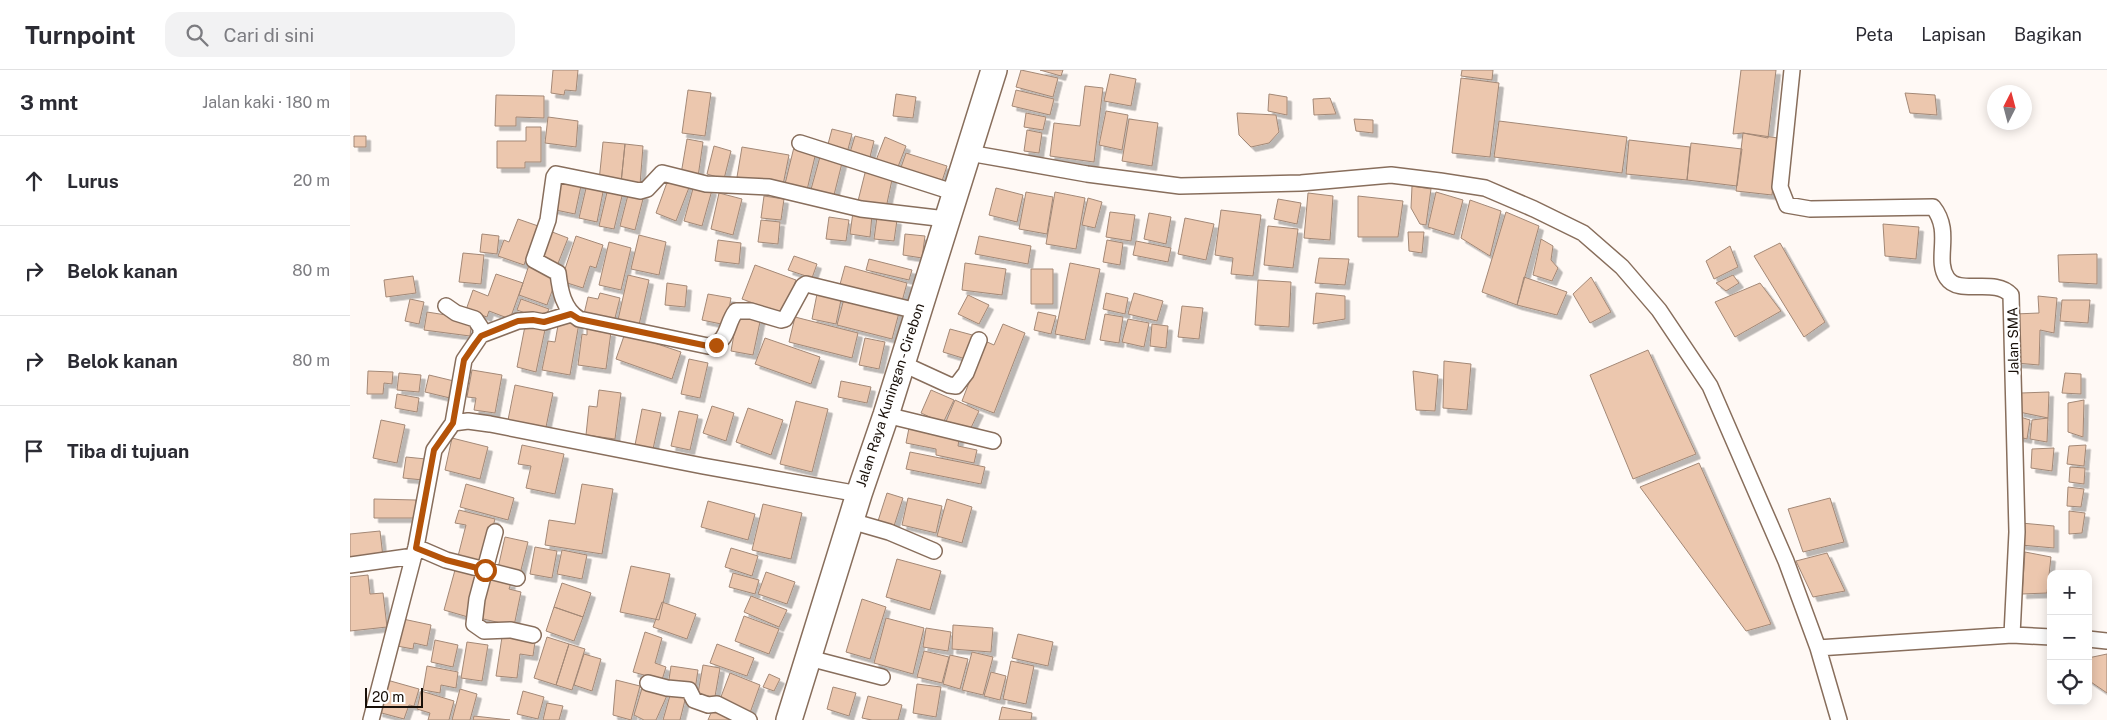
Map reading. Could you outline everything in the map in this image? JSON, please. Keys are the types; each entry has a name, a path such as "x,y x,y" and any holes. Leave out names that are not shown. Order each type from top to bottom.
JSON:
{"highway":[{"name":"Jalan Raya Kuningan - Cirebon","path":"790,720 858,494 886,415 994,70"}],"street":[{"name":"Jalan SMA","path":"1792,70 1780,187 1787,205 1810,209 1933,207 1943,223 1943,267 1947,278 1956,285 1998,287 2007,290 2011,295 2017,532 2012,635"},
{"path":"800,143 956,193"},
{"path":"969,153 1087,174 1180,186 1301,183 1391,176 1440,181 1485,188 1534,208 1583,233 1622,267 1660,310 1710,386 1786,561 1818,648 1839,720"},
{"path":"918,311 806,284 803,286 785,319 781,320 751,311 736,311 721,341 716,345 708,346 579,319 566,308 558,273 534,260 548,220 550,197 556,174 640,191 647,189 662,173 706,184 769,186 861,209 946,219"},
{"path":"446,306 456,313 475,319 480,325 481,336"},
{"path":"372,720 415,552 434,450 453,423 464,360 481,336 518,321 533,320 544,322 571,314"},
{"path":"901,364 949,385 956,386 966,373 979,340"},
{"path":"886,415 993,441"},
{"path":"453,423 468,421 490,424 858,494"},
{"path":"851,521 889,532 934,550"},
{"path":"496,532 477,599 474,624 484,631 511,630 533,635"},
{"path":"350,565 415,552 517,578"},
{"path":"1818,648 2012,635 2047,637"},
{"path":"2092,639 2107,640"},
{"path":"809,658 882,676"},
{"path":"648,682 668,688 689,690 694,700 708,705 717,704 750,720"}],"building":[{"path":"553,70 578,70 576,91 565,90 564,95 551,93"},
{"path":"1021,70 1058,78 1053,97 1016,87"},
{"path":"1040,70 1063,70 1061,76"},
{"path":"1462,70 1493,70 1492,80 1461,76"},
{"path":"1741,70 1776,70 1768,138 1743,133 1733,134"},
{"path":"1110,74 1136,79 1131,106 1104,101"},
{"path":"1461,78 1499,83 1490,157 1452,153"},
{"path":"1085,86 1103,88 1094,162 1050,156 1054,123 1080,126"},
{"path":"688,90 711,93 705,136 682,133"},
{"path":"1016,90 1054,99 1050,115 1012,106"},
{"path":"1905,93 1935,95 1937,115 1910,113"},
{"path":"896,94 916,97 913,118 893,116"},
{"path":"1269,94 1287,97 1287,115 1268,111"},
{"path":"496,95 544,96 544,118 516,117 516,126 495,126"},
{"path":"1330,98 1336,114 1314,115 1313,99"},
{"path":"1106,111 1128,115 1122,150 1099,145"},
{"path":"1026,113 1046,117 1043,130 1024,127"},
{"path":"1237,113 1276,115 1279,132 1269,143 1251,147 1239,135"},
{"path":"548,117 578,121 576,147 545,143"},
{"path":"1129,119 1158,123 1152,166 1122,161"},
{"path":"1354,119 1373,120 1373,133 1356,131"},
{"path":"1499,121 1627,137 1622,173 1494,157"},
{"path":"526,127 541,127 541,162 525,162 525,168 497,168 497,141 526,141"},
{"path":"832,129 852,134 847,153 827,148"},
{"path":"1027,130 1042,133 1039,153 1024,151"},
{"path":"1743,133 1778,138 1772,195 1736,191"},
{"path":"354,136 366,136 366,147 354,147"},
{"path":"855,136 874,141 869,161 849,156"},
{"path":"885,137 906,146 896,172 875,163"},
{"path":"687,139 703,142 698,177 681,174"},
{"path":"1629,140 1690,147 1687,180 1626,174"},
{"path":"603,142 625,144 621,183 599,181"},
{"path":"795,143 817,148 807,190 785,184"},
{"path":"1691,143 1742,149 1737,186 1687,180"},
{"path":"625,144 643,146 640,185 621,183"},
{"path":"714,146 731,151 724,179 707,174"},
{"path":"742,147 789,155 783,185 737,177"},
{"path":"821,153 843,159 833,199 810,193"},
{"path":"906,153 947,166 940,187 899,173"},
{"path":"866,169 893,175 886,208 858,201"},
{"path":"558,177 582,181 575,214 551,209"},
{"path":"669,177 690,185 676,221 656,213"},
{"path":"587,184 604,187 597,222 579,218"},
{"path":"694,185 712,190 702,226 684,221"},
{"path":"1412,186 1431,189 1426,225 1420,224 1411,208"},
{"path":"608,188 623,192 614,229 599,226"},
{"path":"996,188 1023,195 1017,222 989,215"},
{"path":"629,191 644,195 635,230 620,226"},
{"path":"1026,192 1053,197 1047,234 1019,229"},
{"path":"1055,192 1085,198 1076,249 1046,244"},
{"path":"1436,192 1463,200 1454,235 1428,227"},
{"path":"719,193 742,199 733,235 711,229"},
{"path":"1308,193 1333,196 1330,240 1304,238"},
{"path":"764,196 784,199 781,220 761,218"},
{"path":"1358,196 1403,201 1398,237 1358,237"},
{"path":"1088,198 1102,202 1095,228 1082,225"},
{"path":"1278,199 1301,203 1297,224 1274,219"},
{"path":"1470,200 1501,211 1490,256 1461,238"},
{"path":"1221,210 1261,215 1253,276 1231,274 1233,258 1215,255"},
{"path":"853,212 872,215 870,237 850,234"},
{"path":"1110,212 1135,215 1131,241 1106,237"},
{"path":"1506,212 1539,226 1517,305 1482,292"},
{"path":"1149,213 1171,217 1166,244 1144,239"},
{"path":"829,217 849,220 846,241 826,239"},
{"path":"877,217 897,220 894,241 874,239"},
{"path":"1185,218 1214,224 1206,260 1178,254"},
{"path":"518,219 544,228 538,246 531,244 524,265 498,256 504,240 509,242"},
{"path":"761,220 780,222 778,244 758,242"},
{"path":"1883,224 1919,227 1916,259 1885,256"},
{"path":"1268,226 1298,229 1293,268 1264,265"},
{"path":"547,230 568,238 557,266 536,259"},
{"path":"1408,232 1424,232 1422,253 1409,251"},
{"path":"482,234 499,236 497,254 480,252"},
{"path":"905,234 925,236 922,258 903,255"},
{"path":"639,235 666,242 659,275 631,269"},
{"path":"576,236 603,245 596,268 590,266 583,288 561,281"},
{"path":"979,236 1031,246 1028,264 975,254"},
{"path":"1541,239 1553,246 1551,260 1558,268 1552,281 1533,275"},
{"path":"718,240 741,243 739,264 715,261"},
{"path":"1107,240 1123,243 1120,265 1103,262"},
{"path":"1136,241 1171,248 1168,262 1133,255"},
{"path":"609,242 631,248 621,290 599,285"},
{"path":"1780,243 1825,322 1804,337 1754,256"},
{"path":"1730,246 1738,267 1714,279 1706,261"},
{"path":"463,253 484,255 481,284 459,282"},
{"path":"2097,254 2097,284 2059,282 2058,255"},
{"path":"794,256 817,264 812,278 788,270"},
{"path":"1319,258 1349,259 1345,285 1315,283"},
{"path":"869,259 912,270 909,280 866,270"},
{"path":"965,263 1006,269 1002,295 962,290"},
{"path":"1070,263 1100,269 1085,340 1055,334"},
{"path":"529,265 558,274 547,305 519,295"},
{"path":"755,265 796,280 783,314 742,299"},
{"path":"845,266 907,283 901,305 839,288"},
{"path":"1031,269 1053,269 1053,304 1031,304"},
{"path":"496,274 523,283 510,319 489,311 487,317 466,310 473,290 488,296"},
{"path":"628,275 649,280 639,325 618,320"},
{"path":"1733,275 1739,283 1726,291 1716,283"},
{"path":"413,276 416,293 386,297 384,280"},
{"path":"1524,277 1567,292 1557,315 1517,305"},
{"path":"1591,277 1611,312 1590,323 1573,294"},
{"path":"1258,280 1291,282 1289,327 1255,325"},
{"path":"667,283 687,286 685,307 665,305"},
{"path":"1760,283 1781,311 1735,337 1715,302"},
{"path":"818,289 842,295 836,324 812,319"},
{"path":"600,293 620,298 614,322 584,314 588,297 598,299"},
{"path":"1106,293 1128,298 1125,314 1103,309"},
{"path":"1134,293 1163,301 1157,321 1128,314"},
{"path":"1316,293 1345,296 1345,319 1313,324"},
{"path":"708,294 731,298 726,325 702,320"},
{"path":"845,295 900,309 892,339 837,325"},
{"path":"968,295 989,305 979,324 958,314"},
{"path":"2038,296 2057,298 2054,333 2040,330 2039,365 2016,363 2015,314 2039,313"},
{"path":"410,299 424,302 419,324 405,321"},
{"path":"521,299 549,309 544,320 517,310"},
{"path":"2062,300 2090,300 2088,323 2060,321"},
{"path":"1182,306 1203,308 1199,339 1178,337"},
{"path":"427,312 472,319 470,336 424,330"},
{"path":"738,312 761,317 753,355 731,351"},
{"path":"1038,312 1056,316 1051,334 1034,330"},
{"path":"1105,314 1123,317 1119,343 1100,340"},
{"path":"795,317 858,333 852,358 789,342"},
{"path":"1128,319 1149,323 1144,347 1122,342"},
{"path":"559,320 579,323 570,375 542,370 548,341 555,342"},
{"path":"526,321 546,325 536,372 517,367"},
{"path":"1003,324 1025,333 994,413 962,401 985,341 994,345"},
{"path":"1152,324 1168,326 1166,348 1150,346"},
{"path":"587,329 611,332 606,369 578,365 582,334 587,335"},
{"path":"950,329 976,336 969,360 943,352"},
{"path":"625,333 681,352 672,379 616,359"},
{"path":"765,338 820,357 811,384 755,364"},
{"path":"865,338 885,342 879,369 859,365"},
{"path":"1648,350 1696,454 1633,479 1590,375"},
{"path":"689,359 708,363 700,398 681,394"},
{"path":"1444,361 1471,364 1467,410 1443,408"},
{"path":"472,370 502,375 495,413 474,410 476,398 467,397"},
{"path":"368,371 393,372 392,384 384,383 383,394 367,394"},
{"path":"1413,371 1438,375 1435,411 1416,410"},
{"path":"399,373 421,375 419,392 397,390"},
{"path":"2065,373 2081,374 2081,394 2062,393"},
{"path":"429,375 454,381 450,398 425,392"},
{"path":"841,381 871,387 867,403 838,397"},
{"path":"515,385 553,393 546,427 508,420"},
{"path":"599,390 621,393 615,439 586,435 589,406 597,407"},
{"path":"931,390 954,400 943,423 921,413"},
{"path":"2049,392 2048,418 2019,412 2021,393"},
{"path":"397,394 419,398 417,412 395,408"},
{"path":"955,400 979,411 968,434 945,424"},
{"path":"2084,400 2083,437 2068,432 2068,403"},
{"path":"796,401 828,409 812,472 780,464"},
{"path":"712,406 734,413 726,441 703,433"},
{"path":"748,408 783,420 771,455 736,442"},
{"path":"642,409 661,413 653,449 635,445"},
{"path":"679,411 698,415 690,450 671,446"},
{"path":"2017,416 2030,420 2027,439 2015,436"},
{"path":"2048,418 2047,442 2030,439 2032,420"},
{"path":"381,420 405,425 397,463 373,458"},
{"path":"910,423 960,433 958,446 977,450 974,463 936,455 936,449 906,443"},
{"path":"452,438 488,447 480,479 445,470"},
{"path":"522,445 564,454 555,494 526,488 531,466 518,464"},
{"path":"2086,445 2084,466 2067,464 2069,446"},
{"path":"2054,448 2052,471 2031,468 2032,449"},
{"path":"910,452 985,467 981,484 906,469"},
{"path":"406,457 426,459 423,480 403,478"},
{"path":"1699,463 1771,624 1746,631 1640,487"},
{"path":"2070,467 2085,468 2084,484 2069,482"},
{"path":"466,484 514,498 508,520 460,507"},
{"path":"582,484 613,489 602,554 545,545 549,520 575,524"},
{"path":"2068,487 2084,489 2081,507 2067,506"},
{"path":"887,493 903,498 894,526 878,521"},
{"path":"908,498 942,506 936,533 902,525"},
{"path":"1830,498 1844,542 1803,552 1788,509"},
{"path":"374,499 416,500 415,518 374,518"},
{"path":"947,499 972,507 962,543 937,536"},
{"path":"708,501 755,514 748,540 701,527"},
{"path":"763,504 802,513 791,559 752,550"},
{"path":"459,510 495,519 482,567 457,560 466,525 455,523"},
{"path":"2069,511 2085,513 2082,533 2069,534"},
{"path":"2021,523 2054,526 2054,548 2021,545"},
{"path":"380,531 383,557 350,559 350,534"},
{"path":"505,537 528,542 520,574 498,568"},
{"path":"535,547 557,551 552,578 530,574"},
{"path":"731,548 758,556 752,576 725,567"},
{"path":"562,550 587,555 582,579 557,574"},
{"path":"2025,552 2051,557 2050,570 2047,570 2047,593 2022,594"},
{"path":"1827,553 1845,591 1813,597 1796,561"},
{"path":"897,559 941,571 930,610 886,597"},
{"path":"631,566 670,574 659,620 620,612"},
{"path":"455,570 479,577 468,617 444,610"},
{"path":"766,572 795,582 787,604 758,594"},
{"path":"733,573 759,580 755,594 729,587"},
{"path":"368,575 370,594 383,593 387,627 350,631 350,577"},
{"path":"488,578 511,583 509,589 521,592 514,626 479,618"},
{"path":"562,583 591,593 583,617 554,607"},
{"path":"751,596 787,610 779,627 744,612"},
{"path":"862,599 886,607 870,659 846,652"},
{"path":"662,602 696,614 687,639 653,627"},
{"path":"554,607 583,617 574,641 546,631"},
{"path":"744,616 779,629 769,654 735,641"},
{"path":"886,618 924,628 913,674 874,663"},
{"path":"403,619 431,625 427,646 414,643 413,649 397,646"},
{"path":"953,625 993,628 991,652 952,649"},
{"path":"926,628 951,632 948,651 923,647"},
{"path":"645,632 662,638 655,663 666,667 662,680 633,672"},
{"path":"1018,634 1053,642 1048,666 1012,658"},
{"path":"502,637 535,642 533,656 520,654 517,678 496,676"},
{"path":"547,637 569,644 556,685 534,678"},
{"path":"435,640 458,645 453,667 431,662"},
{"path":"467,642 488,645 482,681 461,678"},
{"path":"569,644 585,649 572,690 556,685"},
{"path":"717,644 754,658 747,676 710,663"},
{"path":"924,651 949,657 942,683 917,677"},
{"path":"972,652 993,657 983,695 962,690"},
{"path":"584,654 601,659 592,691 574,685"},
{"path":"2107,654 2107,693 2092,683 2092,657"},
{"path":"950,655 968,659 960,689 943,684"},
{"path":"1011,661 1034,666 1026,704 1003,699"},
{"path":"703,665 720,668 714,702 697,699"},
{"path":"427,666 458,672 456,688 441,685 440,693 423,690"},
{"path":"671,666 698,670 695,690 668,686"},
{"path":"991,672 1006,676 1000,700 984,696"},
{"path":"730,673 760,685 750,713 719,702"},
{"path":"769,674 780,679 774,691 763,687"},
{"path":"387,680 419,689 414,706 409,705 404,719 378,712"},
{"path":"616,680 640,686 631,720 613,715"},
{"path":"917,684 941,687 936,717 913,713"},
{"path":"643,685 669,691 656,720 644,720 634,715"},
{"path":"833,687 856,693 849,716 827,709"},
{"path":"460,689 477,694 470,720 452,720"},
{"path":"421,691 454,701 449,720 428,720 430,713 417,709"},
{"path":"523,691 544,697 538,719 517,714"},
{"path":"671,692 686,696 680,720 663,720"},
{"path":"868,696 902,705 898,720 862,718"},
{"path":"547,703 563,706 559,720 543,720"},
{"path":"714,706 745,720 708,720"},
{"path":"1002,707 1032,713 1031,720 999,720"},
{"path":"474,716 510,720 473,720"}],"route":[{"path":"485,570 446,560 416,548 434,450 453,423 464,360 481,336 518,321 533,320 544,322 571,314 579,319 659,337 708,346 716,345"}]}
